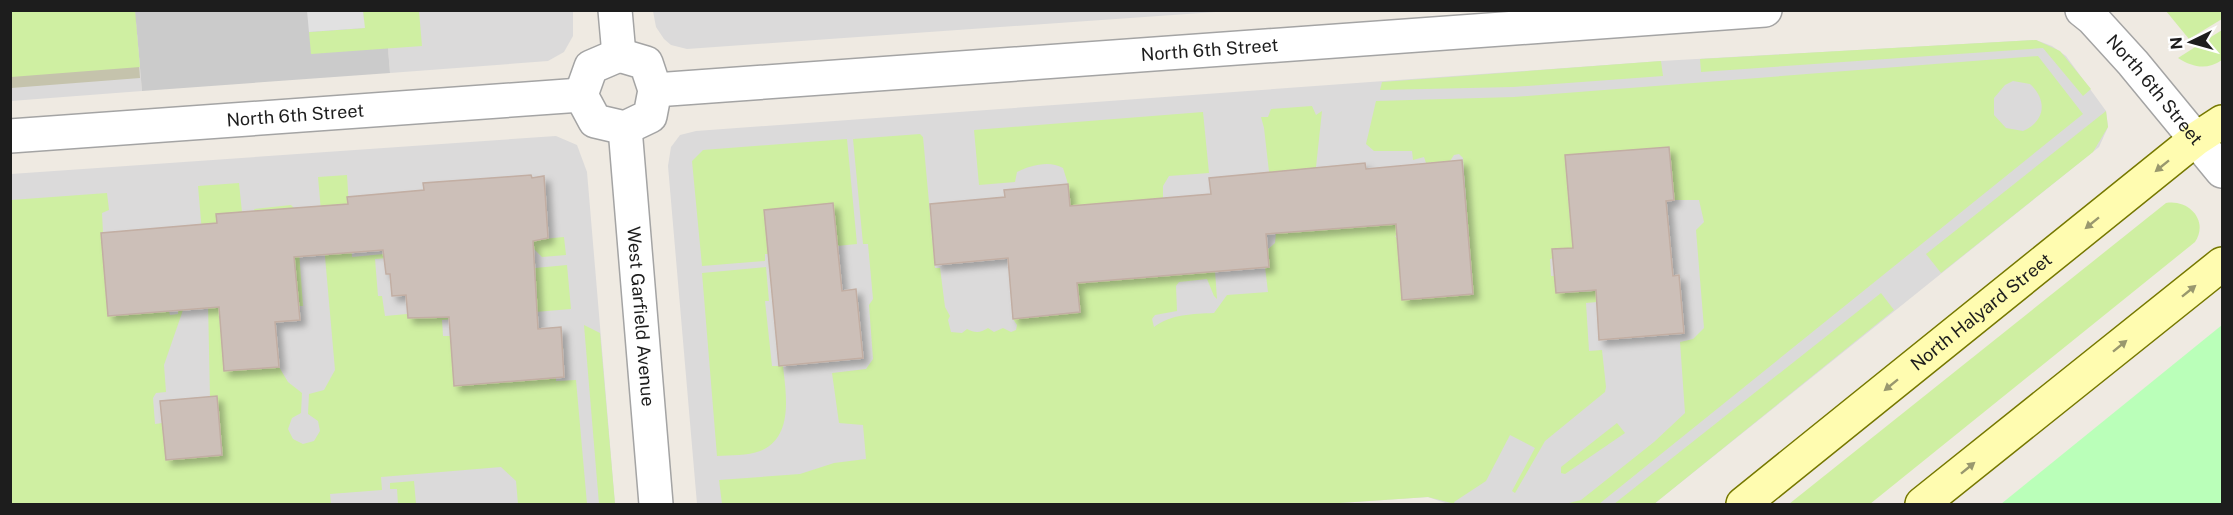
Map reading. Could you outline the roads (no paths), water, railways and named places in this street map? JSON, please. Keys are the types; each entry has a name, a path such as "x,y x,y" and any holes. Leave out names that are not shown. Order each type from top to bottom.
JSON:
{"main road":[{"name":"North Halyard Street","path":"1743,504 2209,130"},
{"path":"1922,504 2223,264"}],"street":[{"path":"615,10 619,55"},
{"name":"North 6th Street","path":"655,90 1765,10"},
{"name":"North 6th Street","path":"2083,11 2133,63 2209,130 2223,171"},
{"path":"619,55 646,63 655,90 650,116 625,128 595,121 581,95 591,67 619,55"},
{"name":"North 6th Street","path":"10,136 581,95"},
{"name":"West Garfield Avenue","path":"625,128 656,504"}]}
